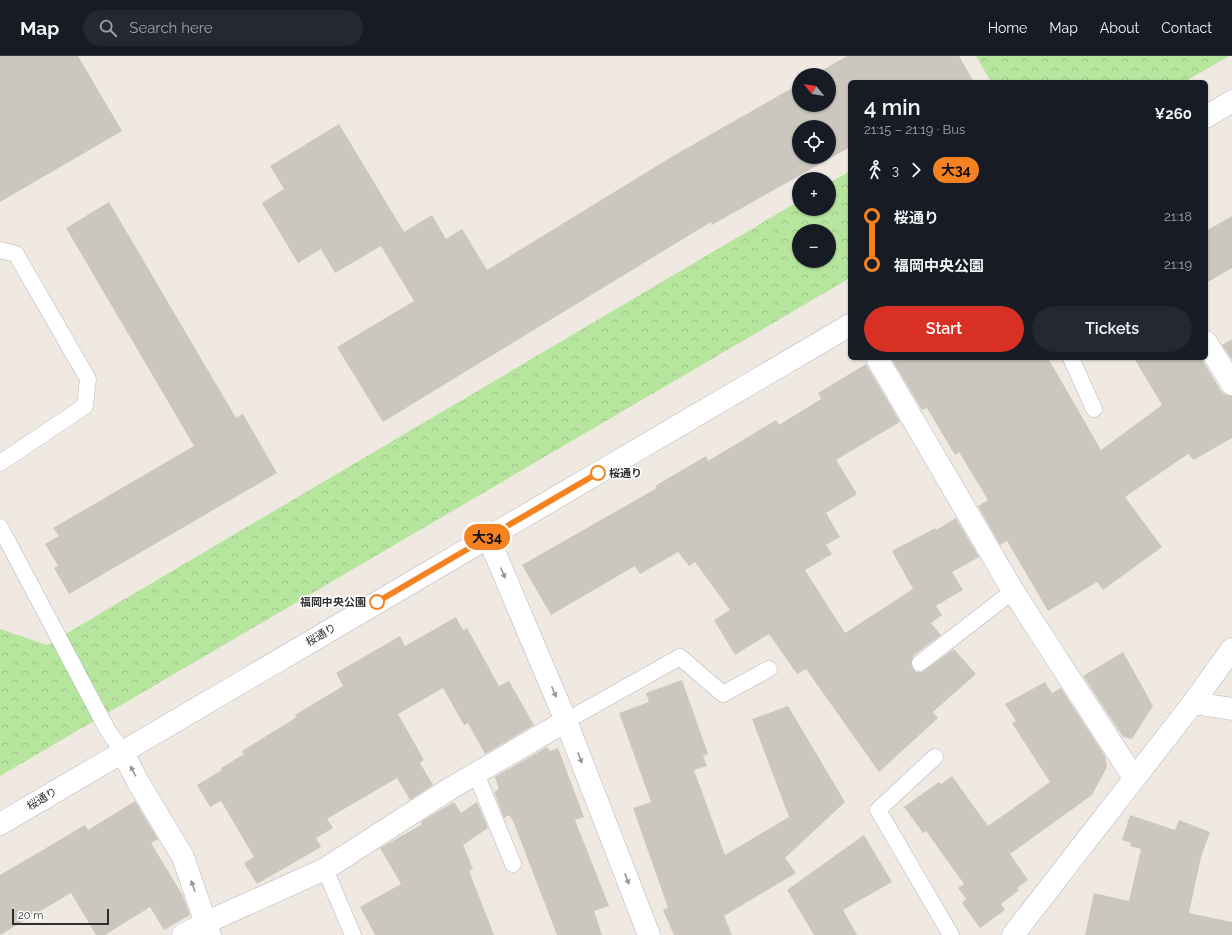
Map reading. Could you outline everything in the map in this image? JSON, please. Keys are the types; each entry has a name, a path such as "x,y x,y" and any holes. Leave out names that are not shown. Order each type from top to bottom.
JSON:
{"street":[{"path":"1208,116 1232,101"},
{"name":"桜通り","path":"0,824 848,326"},
{"path":"1208,345 1232,384"},
{"path":"878,360 1013,591 1134,778"},
{"path":"488,537 566,721 649,935"},
{"path":"1013,935 1193,703 1232,649"},
{"path":"1193,703 1232,709"},
{"path":"183,935 208,929 325,869 476,774 566,721"},
{"path":"122,751 138,782 183,857 208,929"}],"lane":[{"path":"0,250 16,254 88,379 85,406 0,463"},
{"path":"1072,360 1094,409"},
{"path":"0,527 107,728 122,751"},
{"path":"920,663 1013,591"},
{"path":"566,721 680,658 722,694 769,669"},
{"path":"935,757 878,810 951,935"},
{"path":"476,774 513,864"},
{"path":"325,869 353,935"}],"green space":[{"path":"976,56 1229,56 1187,80 990,80"},
{"name":"福岡中央公園","path":"848,172 848,279 0,776 0,629 47,645 792,205 792,216 836,216 836,179"}],"building":[{"path":"0,56 78,56 122,131 0,202"},
{"path":"847,56 959,56 973,80 848,80 848,148 836,155 836,120 792,120 792,164 820,164 806,172 792,172 792,180 712,225 711,222 383,422 337,347 414,301 381,246 335,273 321,249 298,263 262,203 284,189 270,166 339,124 404,232 432,215 446,239 462,229 487,270 673,156 792,88 792,112 836,112 836,68 826,68"},
{"path":"109,202 236,418 243,414 277,473 69,594 54,568 58,566 45,544 59,536 53,528 194,446 66,228"},
{"path":"1232,216 1232,268 1208,282 1208,230"},
{"path":"1232,339 1232,360 1222,345"},
{"path":"892,360 1049,360 1101,450 1162,405 1135,360 1202,360 1221,391 1226,395 1232,396 1232,438 1194,460 1188,454 1125,497 1162,547 1103,590 1097,582 1048,611 1007,541 1000,545 978,506 988,500 959,452 955,455 927,408 922,410"},
{"path":"866,364 900,422 836,460 857,494 826,513 840,537 826,545 832,554 805,570 845,633 913,589 892,551 935,528 936,530 956,518 979,557 952,572 963,590 936,606 942,615 931,623 941,635 914,655 911,664 916,672 922,672 954,649 976,674 933,712 938,718 879,772 806,669 797,674 769,634 735,655 714,620 730,610 695,562 689,566 678,552 640,574 635,566 551,615 522,565 657,488 655,486 706,456 708,461 776,420 779,425 821,399 818,393"},
{"path":"456,617 463,630 467,628 499,686 509,681 534,725 485,754 468,723 464,725 443,688 398,714 424,760 420,763 433,785 410,800 397,778 327,819 333,828 316,838 321,847 257,884 244,863 254,857 221,801 210,807 197,785 222,770 221,768 244,754 242,751 289,722 296,717 295,715 343,686 336,673 400,636 405,646"},
{"path":"1123,652 1153,706 1132,739 1123,737 1083,676"},
{"path":"682,680 708,754 703,756 707,766 694,770 725,855 789,817 752,719 788,706 845,802 785,858 796,873 724,916 732,935 674,935 663,910 668,908 633,808 651,802 619,713 649,702 646,693"},
{"path":"1045,682 1052,693 1061,688 1105,756 1107,767 1092,795 1010,854 1028,880 1017,888 1019,890 1001,904 1005,910 980,928 962,903 966,899 958,888 964,884 926,831 923,833 904,807 939,782 941,784 952,776 988,826 1050,782 1012,723 1016,721 1005,704"},
{"path":"547,747 550,751 558,748 584,817 575,820 609,906 594,911 602,935 557,935 513,821 509,815 504,818 494,792 499,789 495,777"},
{"path":"135,801 158,839 151,843 183,896 190,915 164,930 150,907 105,935 96,935 71,893 0,935 0,875 85,825 88,830"},
{"path":"454,802 461,813 477,802 488,828 463,845 473,869 469,871 494,935 375,935 360,907 401,884 380,848 421,825 422,821"},
{"path":"1130,815 1175,830 1179,820 1210,832 1201,857 1189,913 1232,922 1232,935 1085,935 1094,893 1129,901 1141,849 1130,846 1131,843 1122,840"},
{"path":"864,835 892,882 843,910 857,935 814,935 787,890"}],"bus line":[{"name":"大34","path":"377,602 598,473"}],"place":[{"name":"桜通り","path":"598,473"},
{"name":"福岡中央公園","path":"377,602"}]}
